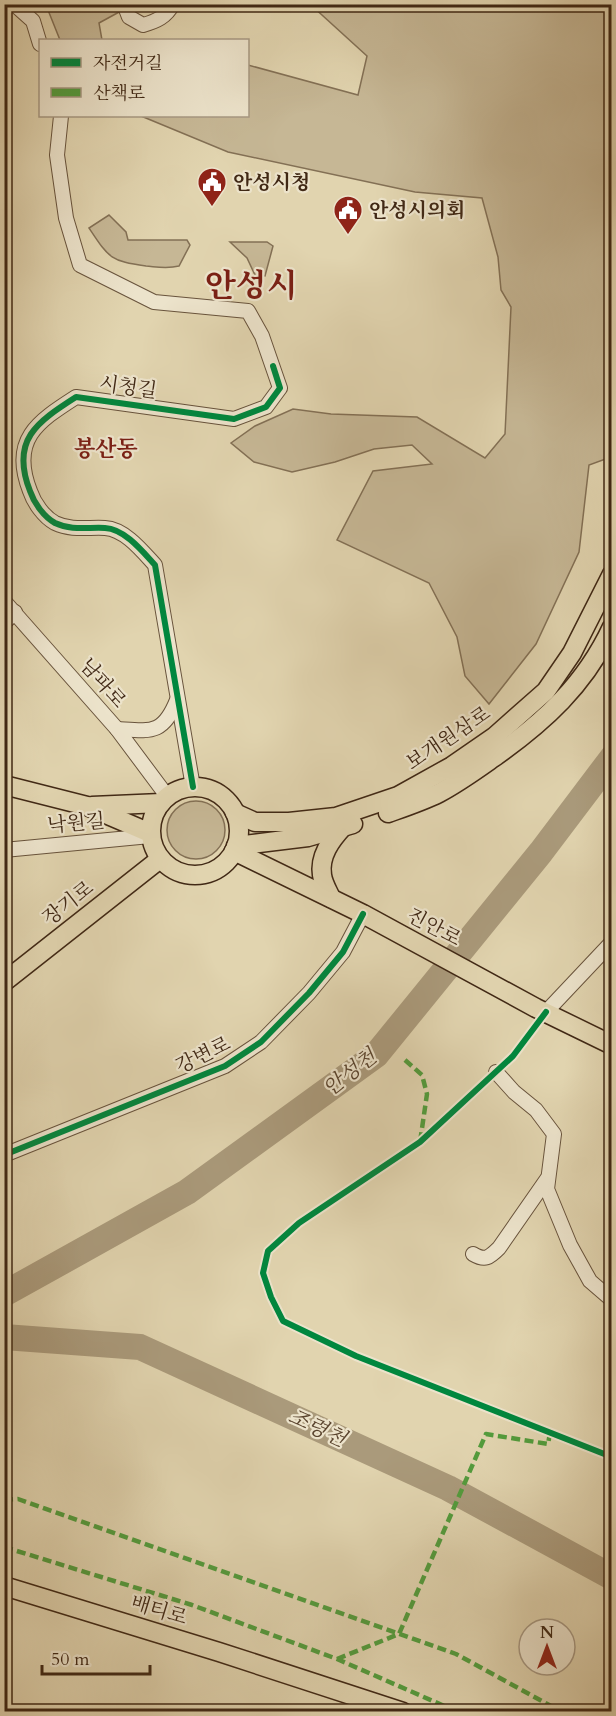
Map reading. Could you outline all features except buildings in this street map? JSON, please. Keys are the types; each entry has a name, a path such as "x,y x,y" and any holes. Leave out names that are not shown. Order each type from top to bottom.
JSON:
{"main road":[{"name":"보개원삼로","path":"235,813 255,822 289,822 336,817 399,796 452,766 494,737 546,691 572,653 612,574"},
{"name":"보개원삼로","path":"235,849 308,837 389,813 439,793 488,762 530,731 572,691 610,633"},
{"path":"4,785 87,806 150,834"},
{"path":"193,787 208,789 222,796 235,813 239,836 235,849 225,863 212,872 197,875 183,874 160,859 153,847 150,834 152,819 164,800 179,789 193,787"},
{"path":"87,806 164,800"},
{"path":"331,898 322,875 324,855 332,839 343,826"},
{"name":"진안로","path":"235,849 612,1045"},
{"name":"장기로","path":"4,982 160,859"},
{"name":"배티로","path":"4,1586 404,1712"}],"street":[{"path":"14,4 33,21 39,41"},
{"path":"124,4 129,17 143,25 156,21 174,4"},
{"name":"시청길","path":"61,117 57,155 66,218 80,265 154,302 248,311 262,336 280,388 266,407 234,418 76,397 43,418 25,443 23,475 34,502 54,522 79,529 107,528 133,541 155,566 193,787"},
{"name":"남파로","path":"4,601 117,729 164,800"},
{"path":"4,623 15,612"},
{"path":"117,729 154,729 165,724 171,717 178,699"},
{"name":"낙원길","path":"4,850 150,834"},
{"name":"강변로","path":"4,1155 225,1066 261,1042 309,993 343,952 363,914"},
{"path":"541,1010 612,942"},
{"path":"496,1072 514,1092 536,1110 554,1134 547,1189 570,1245 590,1281 612,1300"},
{"path":"473,1254 482,1259 490,1257 499,1248 548,1178"}],"shaded area":[{"path":"46,5 132,5 99,23 102,39 60,39"},
{"path":"311,5 611,5 611,457 589,465 579,552 536,644 489,704 465,676 457,637 429,583 337,540 373,471 432,464 412,445 374,449 335,462 292,472 254,462 231,443 255,426 293,409 331,414 417,417 485,458 505,434 511,307 501,290 498,257 482,198 415,192 228,152 143,117 249,117 249,65 358,95 367,56"},
{"path":"109,215 126,232 128,240 187,240 190,245 179,266 166,268 125,262 117,260 106,252 89,228"},
{"path":"230,242 267,242 273,246 265,276 255,275 247,258"},
{"path":"190,801 202,801 217,809 225,824 225,836 217,851 202,859 190,859 175,851 167,836 167,824 175,809"}],"waterway":[{"name":"안성천","path":"4,1294 187,1192 376,1055 541,852 612,758"},
{"name":"조령천","path":"4,1337 140,1347 448,1488 612,1577"}],"marked path":[{"path":"405,1060 422,1075 427,1094 420,1142"},
{"path":"337,1659 399,1634 486,1434 548,1444 550,1433"},
{"path":"4,1500 18,1499 456,1654 562,1712"},
{"path":"4,1547 192,1605 337,1659 458,1712"}],"cycle path":[{"path":"193,787 155,565 120,532 105,528 68,527 55,523 47,517 30,491 23,458 25,445 39,424 76,397 234,419 266,407 280,388 273,366"},
{"path":"4,1155 225,1066 261,1042 309,993 343,952 363,914"},
{"path":"546,1012 513,1056 420,1142 299,1223 268,1251 263,1273 271,1297 283,1321 356,1356 612,1457"}],"place":[{"name":"안성시청","path":"212,208"},
{"name":"안성시의회","path":"348,236"}],"district":[{"name":"안성시","path":"251,286"},
{"name":"봉산동","path":"106,449"}]}
